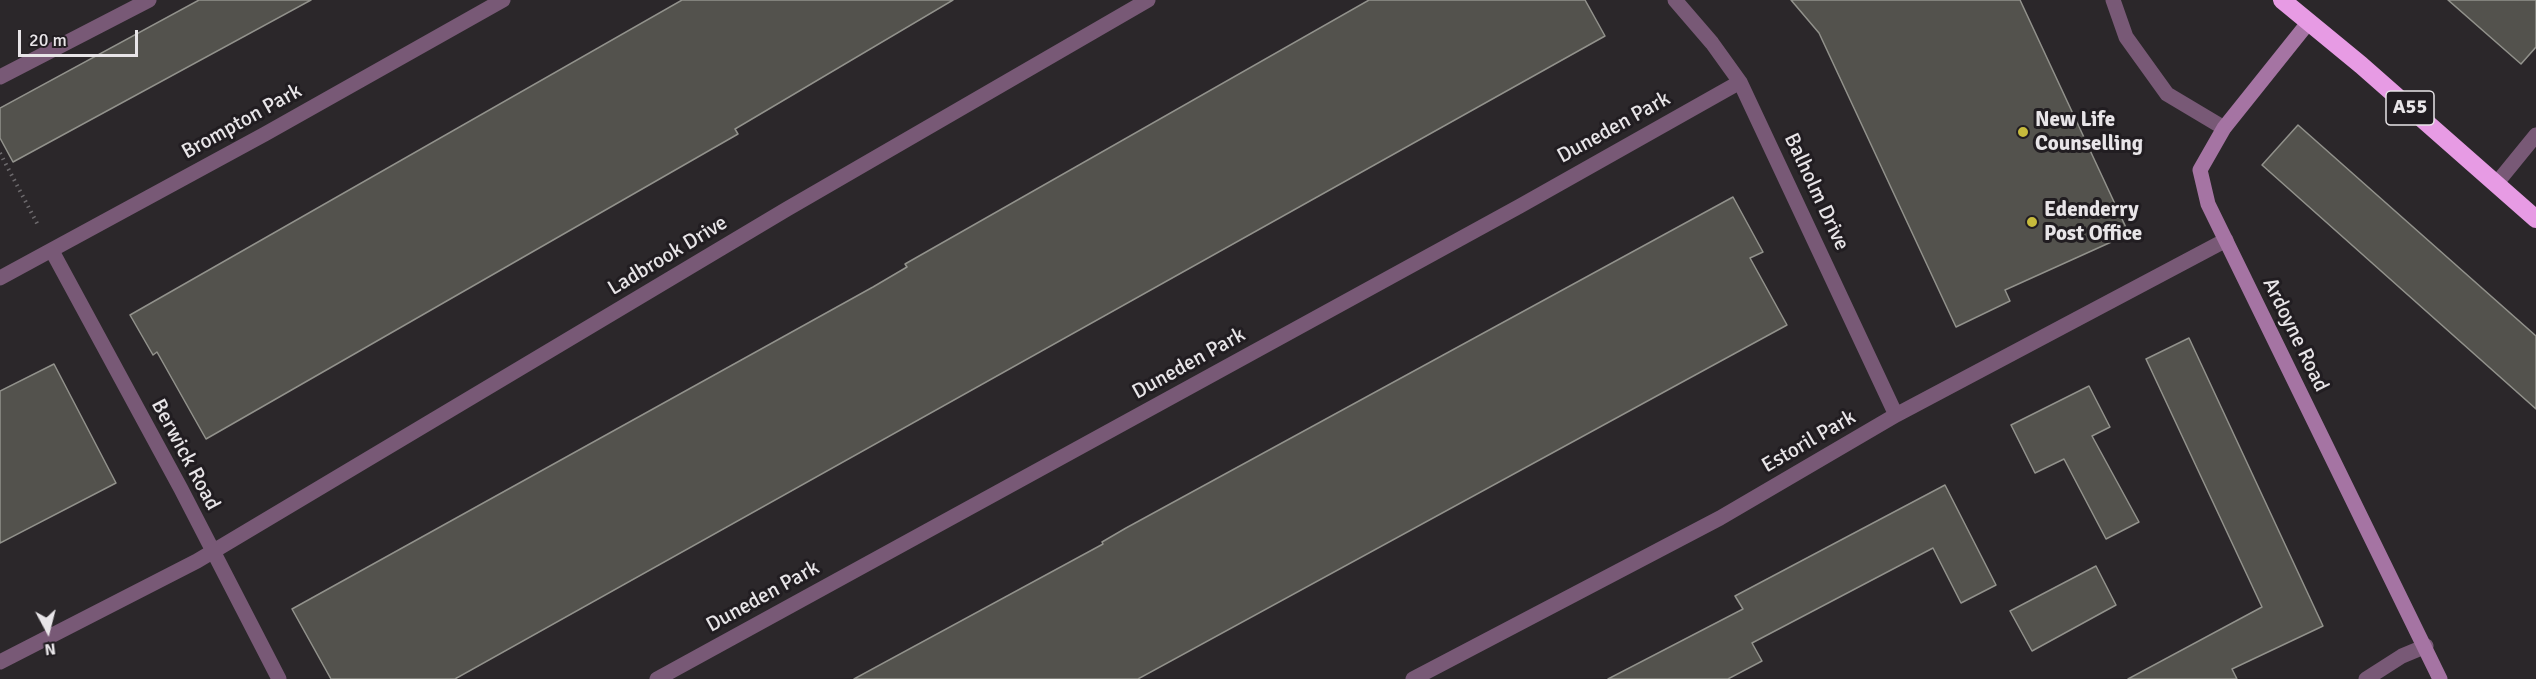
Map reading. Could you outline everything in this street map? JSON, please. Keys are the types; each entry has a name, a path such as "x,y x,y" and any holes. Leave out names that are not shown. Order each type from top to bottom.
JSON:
{"highway":[{"name":"A55","path":"2282,0 2346,52 2536,219"}],"street":[{"path":"0,77 149,0"},
{"name":"Brompton Park","path":"0,278 503,0"},
{"name":"Ladbrook Drive","path":"0,662 196,561 787,209 1148,0"},
{"name":"Balholm Drive","path":"1675,0 1712,43 1740,82 1896,415"},
{"path":"2113,0 2126,37 2167,94 2224,128"},
{"name":"Ardoyne Road","path":"2308,23 2224,128 2200,170 2208,204 2381,559 2426,646 2440,679"},
{"name":"Duneden Park","path":"657,679 1478,229 1740,82"},
{"path":"2496,184 2536,135"},
{"name":"Estoril Park","path":"1413,679 1720,518 1896,415 2226,240"},
{"name":"Berwick Road","path":"52,250 181,489 279,679"},
{"path":"2366,679 2402,656 2426,646"}],"path":[{"path":"0,153 52,250"}],"building":[{"path":"199,0 311,0 13,162 0,138 0,108"},
{"path":"682,0 953,0 735,129 738,134 206,439 157,352 153,355 130,315"},
{"path":"1369,0 1585,0 1605,36 455,679 331,679 292,609 873,287 907,267 905,264"},
{"path":"1791,0 2020,0 2129,234 2005,290 2010,301 1956,327 1819,33"},
{"path":"2448,0 2536,0 2536,47 2521,64"},
{"path":"2298,125 2536,336 2536,409 2262,165"},
{"path":"1733,197 1763,252 1750,258 1787,325 1138,679 854,679 1103,544 1102,542 1126,528"},
{"path":"2189,338 2323,626 2232,669 2237,679 2128,679 2262,607 2146,359"},
{"path":"54,364 116,483 0,543 0,391"},
{"path":"2089,386 2110,427 2092,436 2139,522 2106,539 2064,459 2035,473 2011,425"},
{"path":"1945,485 1996,585 1961,603 1933,548 1752,643 1762,661 1728,679 1608,679 1743,609 1735,596"},
{"path":"2096,566 2116,605 2032,651 2010,611"}],"place":[{"name":"New Life Counselling","path":"2023,132"},
{"name":"Edenderry Post Office","path":"2032,222"}]}
